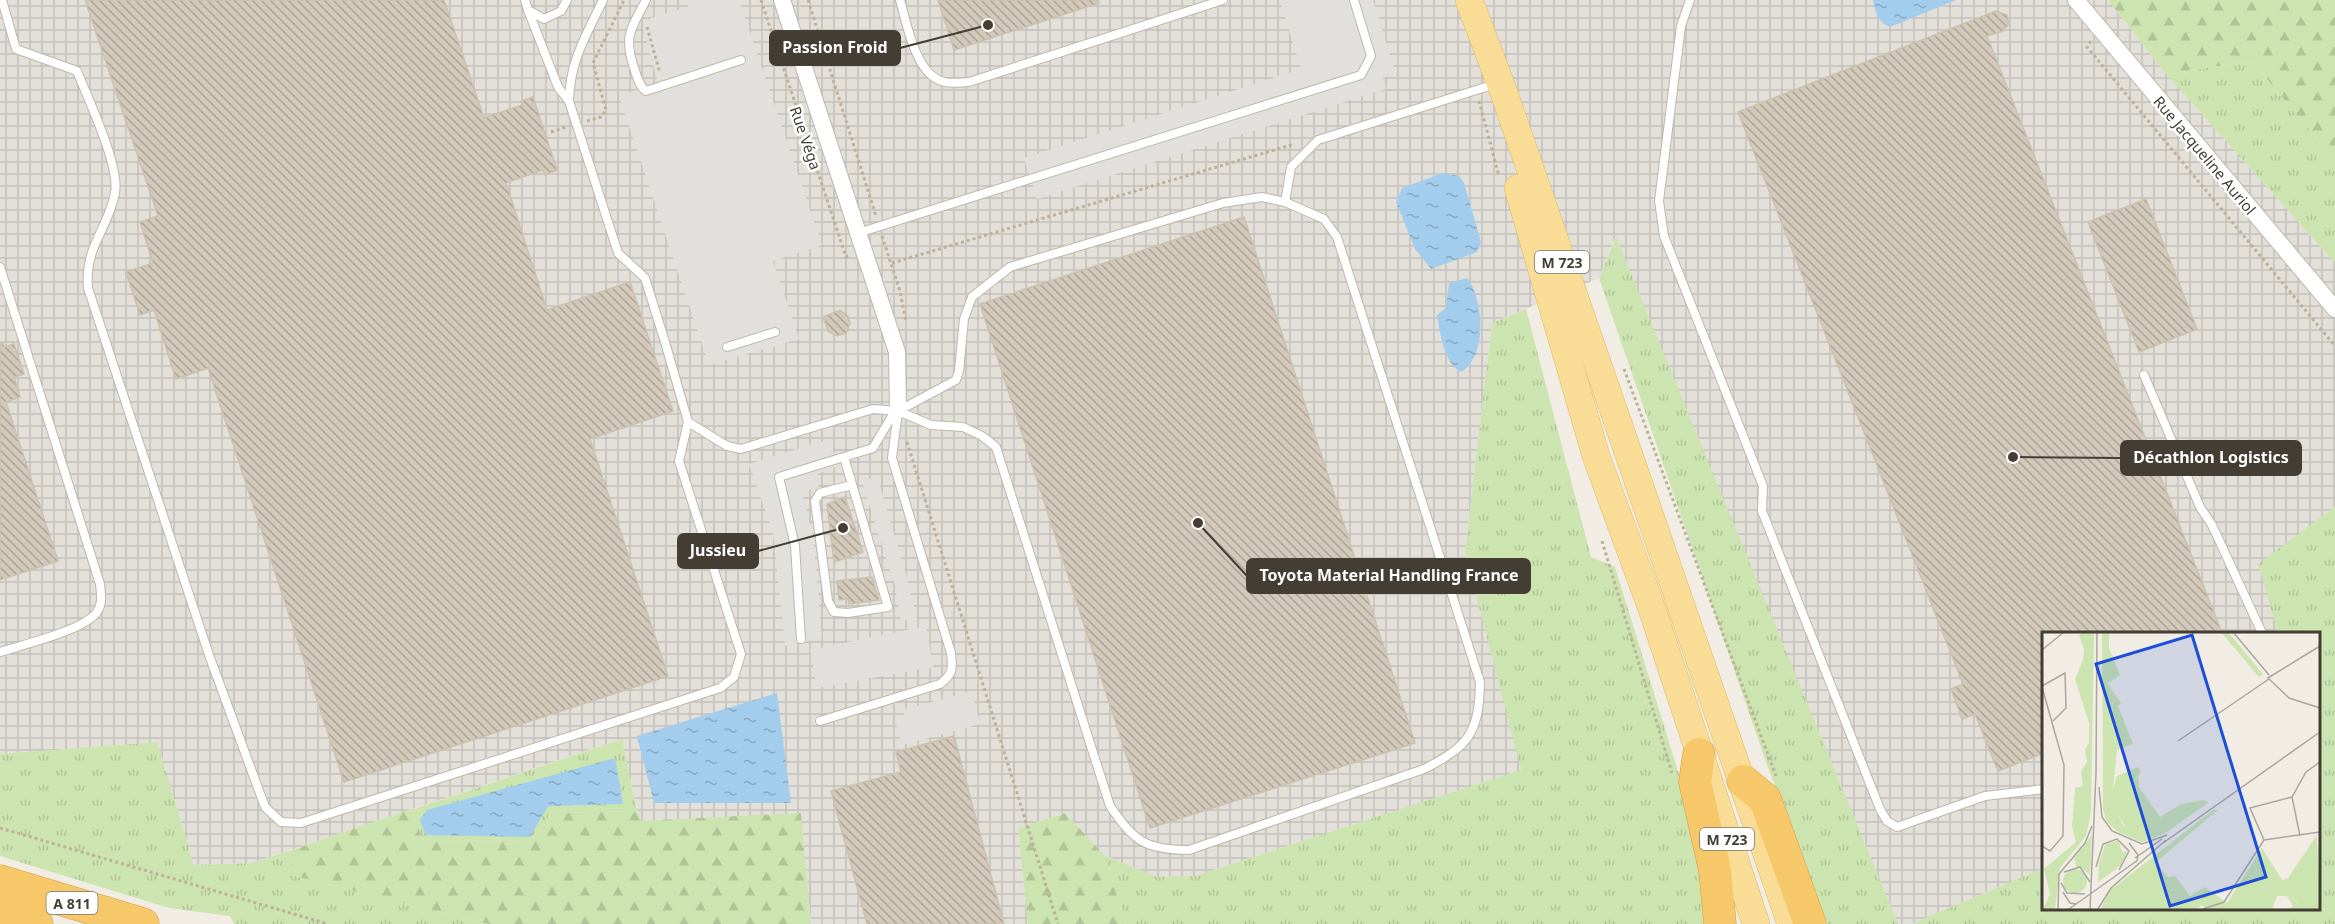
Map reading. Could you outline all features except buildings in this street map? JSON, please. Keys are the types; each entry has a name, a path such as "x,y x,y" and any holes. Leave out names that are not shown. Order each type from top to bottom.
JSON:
{"highway":[{"path":"1699,754 1695,782 1714,870 1720,924"},
{"path":"1743,781 1765,799 1810,924"},
{"name":"A 811","path":"0,881 143,924"},
{"name":"A 811","path":"0,913 37,924"}],"main road":[{"name":"M 723","path":"1472,9 1489,86 1596,456 1653,612 1756,924"},
{"name":"M 723","path":"1472,9 1507,103 1791,924"}],"street":[{"name":"Rue Véga","path":"782,0 897,352 896,411"},
{"name":"Rue Jacqueline Auriol","path":"2076,0 2335,309"}],"lane":[{"path":"2,0 16,49 77,71 114,168 115,191 91,251 86,270 88,288 209,656 265,807 281,822 301,823 720,688 734,677 741,654 679,461 688,422 645,278 618,253 569,101 570,76 576,53 603,0"},
{"path":"525,0 558,87 569,101"},
{"path":"528,10 544,19 561,11 567,0"},
{"path":"646,0 628,37 628,49 640,87 646,91 741,60"},
{"path":"900,0 918,58 932,76 945,82 969,82 1223,0"},
{"path":"858,233 1361,75 1371,56 1354,0"},
{"path":"1690,0 1681,26 1659,201 1664,236 1763,486 1762,512 1880,808 1887,821 1897,827 1985,796 2042,789"},
{"path":"1285,202 1291,167 1318,140 1489,86"},
{"path":"688,422 727,446 741,449 864,410 896,411 931,425 963,427 982,436 996,447 1110,806 1129,833 1149,845 1164,850 1189,850 1424,769 1455,753 1473,728 1478,716 1480,682 1337,237 1324,219 1285,202 1262,197 1223,203 1010,267 972,297 964,319 959,371 956,380 896,411 873,448 779,477 795,546 801,639"},
{"path":"0,267 100,584 102,601 96,614 79,625 0,652"},
{"path":"727,347 775,333"},
{"path":"2144,375 2200,507 2212,525 2262,632"},
{"path":"820,721 940,684 952,675 951,652 892,458 896,411"},
{"path":"844,457 888,607 848,613 834,612 828,601 815,501 820,493 852,485"}],"path":[{"path":"551,132 601,117 606,110 593,63 624,0"},
{"name":"Rue Véga","path":"761,0 846,257 864,252"},
{"path":"808,0 891,263 1292,145 1307,149"},
{"path":"641,9 664,86"},
{"path":"2099,28 2087,47 2335,346"},
{"path":"1620,360 1778,781"},
{"path":"896,411 1058,924"},
{"path":"0,828 328,924"}],"shaded area":[{"path":"0,0 2108,0 2166,74 2335,263 2335,507 2259,564 2278,632 2042,632 2042,869 1911,924 1898,924 1615,238 1599,278 1492,323 1465,552 1522,770 1195,876 1157,877 1104,855 1064,813 1018,829 1028,924 811,924 801,813 640,822 621,739 252,863 194,865 157,743 0,754"},
{"path":"687,0 739,0 822,245 773,261 799,339 709,365 619,96 658,83 643,28 651,18 688,7"},
{"path":"1280,0 1373,0 1396,74 1383,78 1386,89 1037,199 1024,158 1301,69"},
{"path":"830,439 837,466 817,474 819,486 802,493 813,534 822,638 785,646 773,533 749,464"},
{"path":"877,476 917,619 901,621 895,586 862,482"},
{"path":"926,626 933,667 817,688 810,650"},
{"path":"972,691 980,724 902,745 895,721 905,718 903,710"}],"green space":[{"path":"2108,0 2335,0 2335,161 2252,61 2166,74"},
{"path":"2252,61 2335,161 2335,263 2166,74"},
{"path":"1616,237 1898,924 1827,924 1766,762 1599,278"},
{"path":"1526,309 1591,557 1615,567 1681,781 1701,861 1703,924 1126,924 1104,855 1157,877 1195,876 1521,770 1465,552 1492,323"},
{"path":"2335,507 2335,924 1911,924 2042,869 2042,909 2320,909 2320,632 2278,632 2258,564"},
{"path":"622,739 637,811 551,813 531,841 423,840 411,810"},
{"path":"157,742 194,865 252,863 289,851 296,876 488,924 234,924 230,916 169,908 0,856 0,754"},
{"path":"411,809 423,840 531,841 551,813 637,811 641,821 801,813 811,924 488,924 295,876 289,851"},
{"path":"1065,813 1104,855 1126,924 1028,924 1018,828"}],"water":[{"path":"1873,0 1956,0 1890,27 1880,20"},
{"path":"1443,173 1459,176 1464,183 1481,242 1477,252 1431,269 1415,249 1396,202 1402,188"},
{"path":"1467,278 1477,299 1480,327 1476,354 1470,365 1461,372 1450,362 1447,355 1441,339 1437,315 1446,308 1449,283"},
{"path":"777,693 791,803 654,803 637,736"},
{"path":"615,758 623,804 548,806 530,837 426,835 420,820 427,810"}],"place":[{"name":"Passion Froid","path":"988,25"},
{"name":"Décathlon Logistics","path":"2013,457"},
{"name":"Toyota Material Handling France","path":"1198,523"},
{"name":"Jussieu","path":"843,528"}]}
